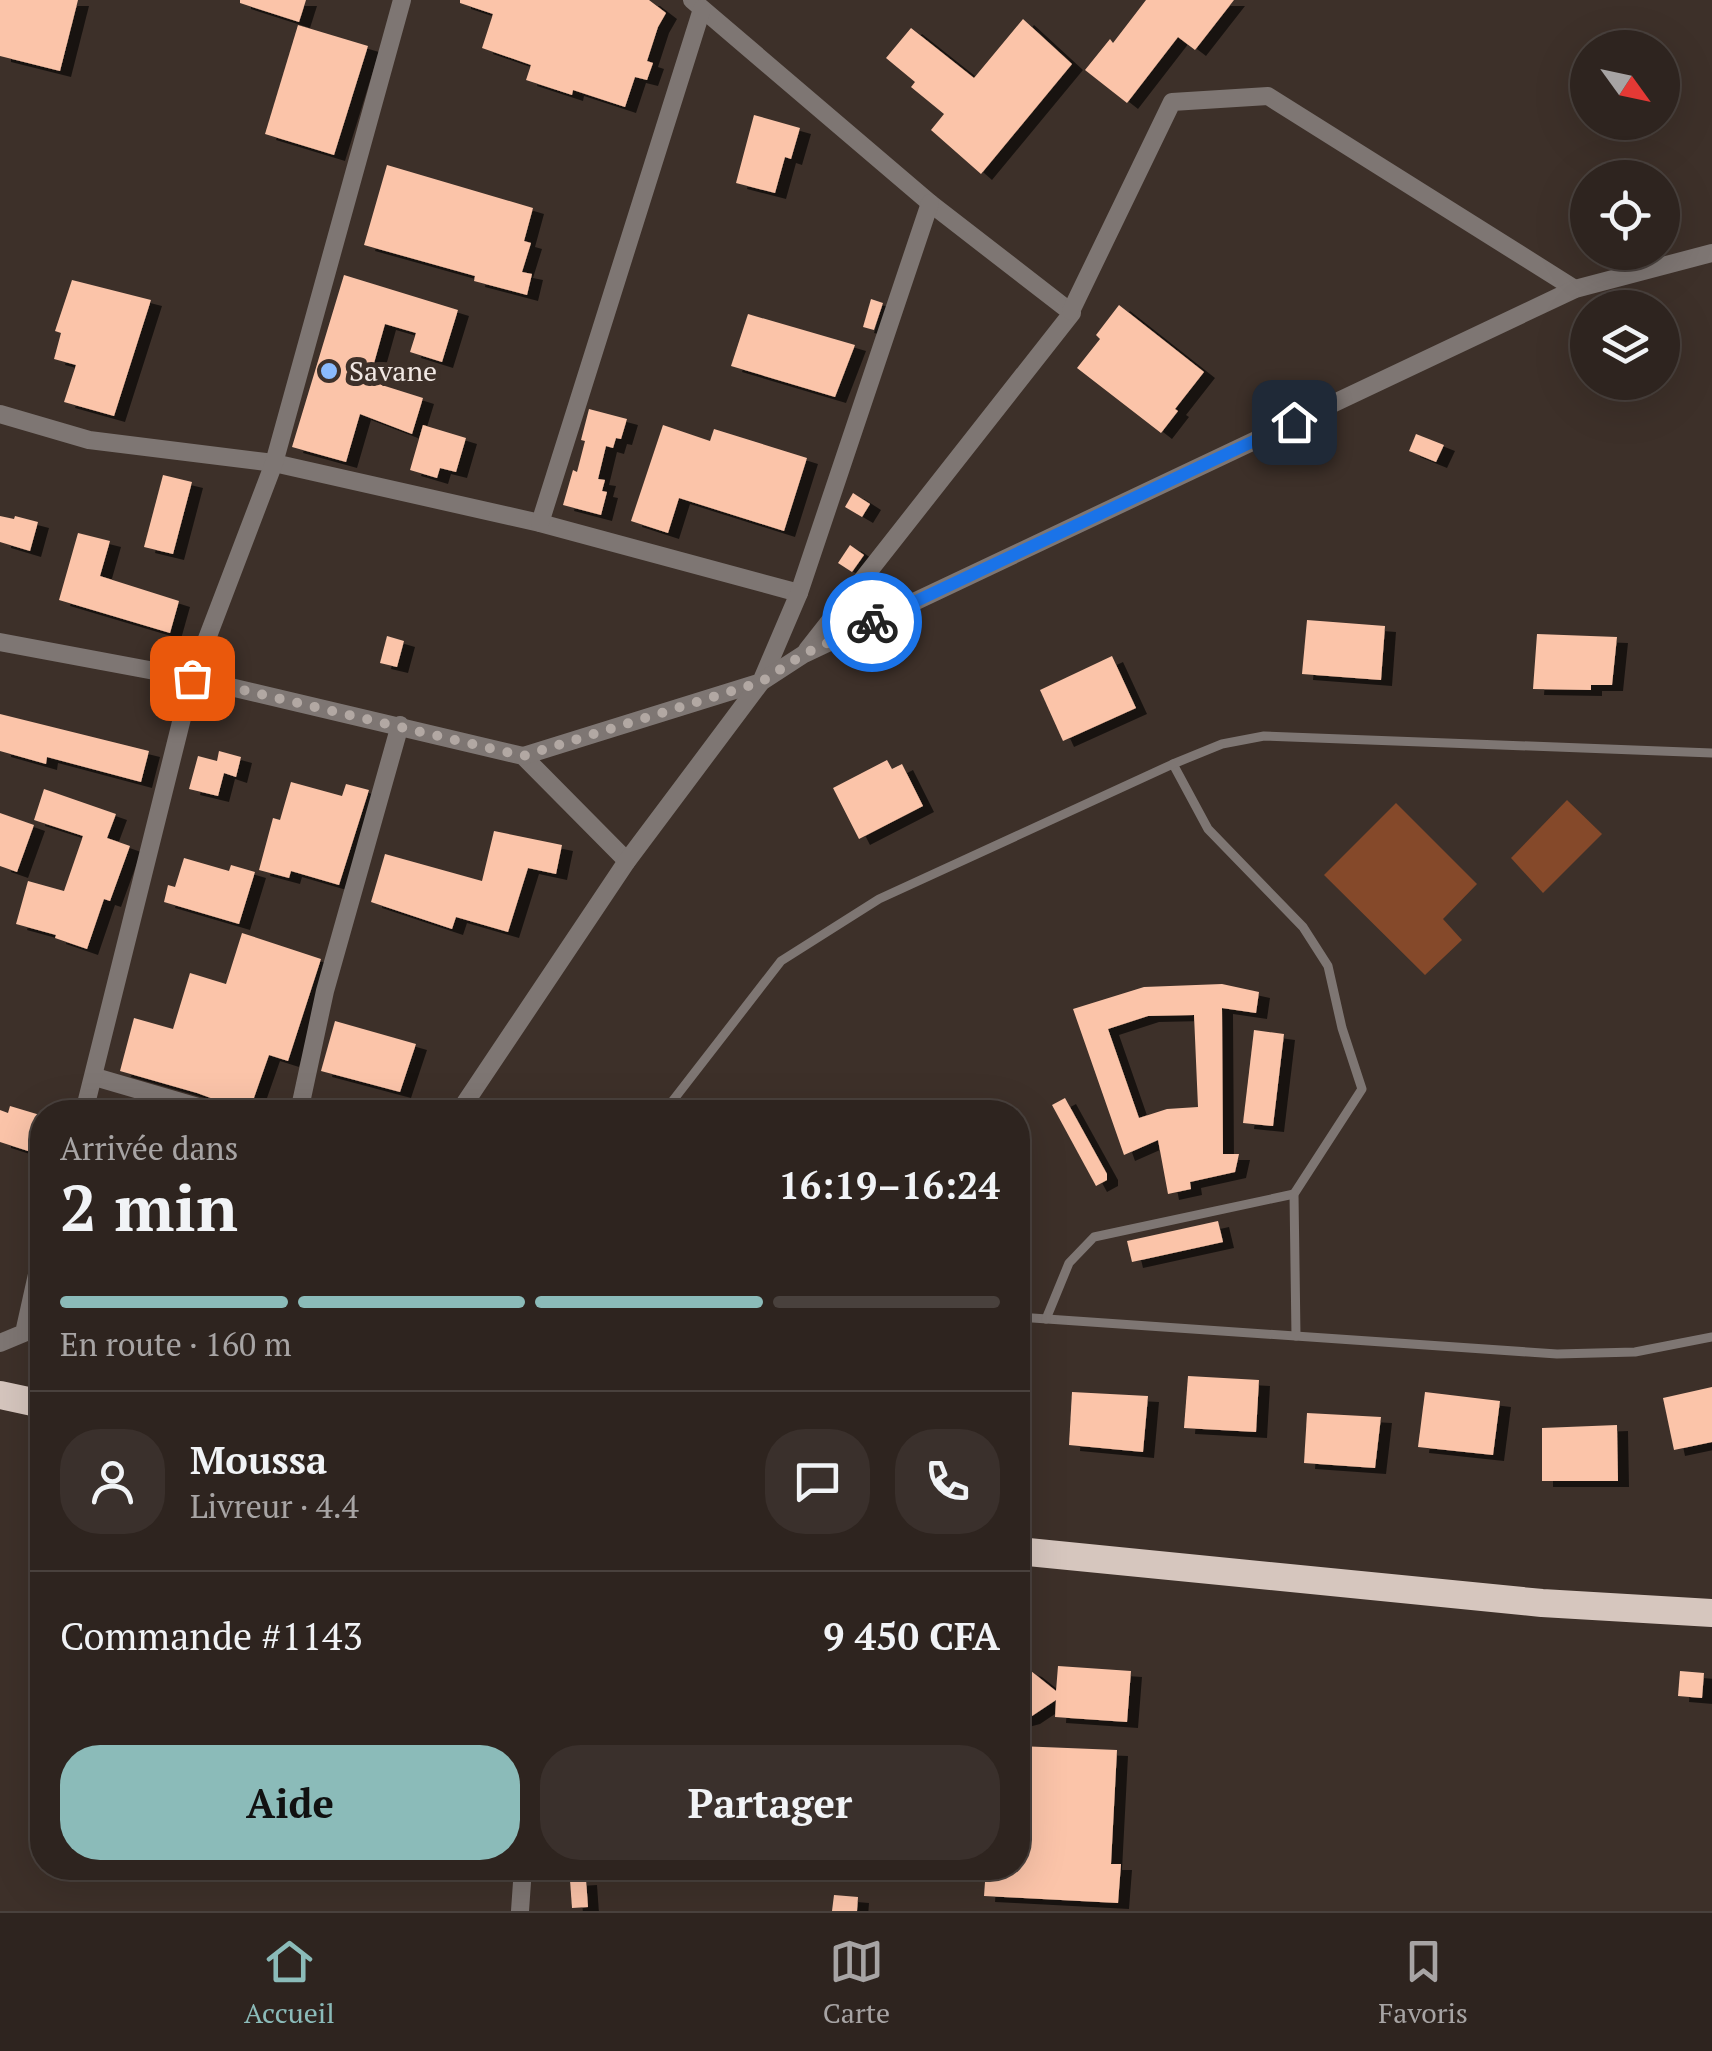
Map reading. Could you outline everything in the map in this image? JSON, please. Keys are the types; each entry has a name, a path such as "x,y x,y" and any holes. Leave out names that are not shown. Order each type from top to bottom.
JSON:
{"highway":[{"path":"0,1394 30,1401"},
{"path":"1030,1551 1542,1603 1712,1614"}],"street":[{"path":"87,1100 192,678 274,463 402,0"},
{"path":"540,523 697,4 930,203 1071,311"},
{"path":"804,654 1071,311 1172,102 1268,96 1575,289"},
{"path":"467,1100 627,861 761,682 799,594 930,203"},
{"path":"523,756 761,682 804,654 1575,289 1712,253"},
{"path":"0,414 90,440 274,463 540,523 799,594"},
{"path":"0,642 192,678 523,756 627,861"},
{"path":"302,1100 325,991 400,725"},
{"path":"94,1077 173,1100"},
{"path":"0,1343 24,1333 30,1306"},
{"path":"520,1911 522,1880"}],"lane":[{"path":"673,1100 781,961 879,898 1222,744 1264,736 1712,753"},
{"path":"1173,764 1208,830 1302,927 1328,966 1342,1028 1362,1089 1294,1194 1296,1336"},
{"path":"1046,1319 1069,1263 1094,1237 1294,1194"},
{"path":"1030,1318 1557,1354 1635,1352 1712,1337"},
{"path":"24,1333 30,1329"}],"shaded area":[{"path":"1567,800 1602,834 1543,893 1511,858"},
{"path":"1396,803 1477,884 1443,919 1462,940 1425,975 1324,875"}],"building":[{"path":"0,0 78,0 60,71 0,56"},
{"path":"240,0 306,0 299,22"},
{"path":"460,0 649,0 666,13 647,61 653,63 647,80 635,77 625,107 526,80 531,65 482,48 493,14"},
{"path":"1146,0 1234,0 1195,50 1178,37 1127,103 1085,70 1110,39 1113,43"},
{"path":"1023,19 1072,64 981,174 931,130 944,114 911,87 915,82 886,58 911,28 974,78"},
{"path":"298,25 368,46 334,155 265,134"},
{"path":"754,115 800,128 791,159 785,157 775,193 736,183"},
{"path":"387,165 533,208 524,241 531,243 522,272 532,274 527,295 364,245"},
{"path":"344,275 458,310 442,362 410,352 416,333 385,324 369,381 423,398 412,434 360,414 346,462 292,447"},
{"path":"72,280 151,300 114,416 64,402 76,365 54,359 61,333 55,331"},
{"path":"871,299 883,303 874,330 863,327"},
{"path":"1119,305 1204,372 1161,433 1077,368 1100,339 1096,335"},
{"path":"748,314 855,345 835,397 731,366"},
{"path":"589,409 627,419 621,439 616,438 613,448 606,446 598,479 605,480 602,491 607,492 601,515 563,505 573,470 577,472"},
{"path":"423,425 466,438 456,472 440,468 437,478 410,470"},
{"path":"663,425 710,441 714,429 807,458 784,531 679,498 668,533 631,521"},
{"path":"1416,434 1444,445 1436,462 1409,451"},
{"path":"163,475 192,482 173,554 144,547"},
{"path":"853,493 870,504 862,517 845,507"},
{"path":"0,516 38,522 30,551 0,542"},
{"path":"78,533 110,541 100,576 179,601 170,633 59,600"},
{"path":"850,545 864,555 852,572 838,563"},
{"path":"1307,620 1385,626 1381,680 1302,674"},
{"path":"1537,634 1617,637 1612,685 1591,685 1591,690 1533,689"},
{"path":"387,636 404,641 397,667 380,663"},
{"path":"1112,656 1136,708 1063,741 1040,690"},
{"path":"0,714 149,751 141,782 47,757 46,764 0,751"},
{"path":"219,751 241,757 236,777 224,773 218,796 189,789 198,756 217,761"},
{"path":"887,760 892,769 902,764 923,806 859,839 833,788"},
{"path":"291,782 342,796 346,784 369,790 339,885 291,871 289,878 259,870 273,818 280,820"},
{"path":"44,789 116,814 107,838 130,846 110,901 104,899 87,949 16,924 28,881 64,891 83,836 34,820"},
{"path":"0,813 34,825 17,872 0,866"},
{"path":"494,831 562,845 556,874 528,868 508,932 456,917 452,929 371,902 385,854 482,881"},
{"path":"184,858 229,871 231,865 255,872 239,924 164,902 168,885 175,887"},
{"path":"242,933 321,959 288,1061 269,1055 253,1100 216,1100 120,1071 134,1018 173,1029 190,973 226,984"},
{"path":"1222,984 1259,992 1256,1013 1222,1008 1223,1154 1239,1154 1235,1172 1190,1182 1191,1189 1168,1194 1158,1140 1124,1155 1073,1009 1144,987","holes":["1194,1015 1198,1107 1167,1109 1139,1118 1108,1029 1148,1016"]},
{"path":"335,1021 416,1044 400,1092 321,1071"},
{"path":"1254,1030 1284,1034 1273,1126 1243,1123"},
{"path":"1065,1098 1107,1174 1107,1180 1096,1186 1052,1105"},
{"path":"10,1106 30,1112 28,1151 0,1142 0,1110 8,1113"},
{"path":"1218,1221 1223,1242 1132,1262 1127,1241"},
{"path":"1188,1376 1259,1380 1256,1432 1184,1428"},
{"path":"1712,1387 1712,1442 1674,1450 1663,1398"},
{"path":"1072,1392 1148,1396 1143,1452 1069,1445"},
{"path":"1425,1392 1500,1401 1493,1455 1418,1447"},
{"path":"1307,1413 1381,1417 1375,1468 1304,1463"},
{"path":"1617,1425 1618,1481 1542,1481 1542,1428"},
{"path":"1058,1666 1131,1671 1127,1722 1055,1717 1056,1700 1030,1717 1030,1671 1056,1691"},
{"path":"1680,1671 1704,1673 1702,1698 1678,1696"},
{"path":"1030,1746 1117,1750 1111,1864 1121,1864 1118,1903 984,1896 985,1880 1030,1880"},
{"path":"570,1880 586,1880 588,1907 572,1908"},
{"path":"834,1895 858,1897 857,1911 832,1911"}],"way so far":[{"path":"192,678 523,756 761,682 804,654 872,622"}],"place":[{"name":"Savane","path":"329,371"}],"route":[{"path":"872,622 1294,422"}]}
